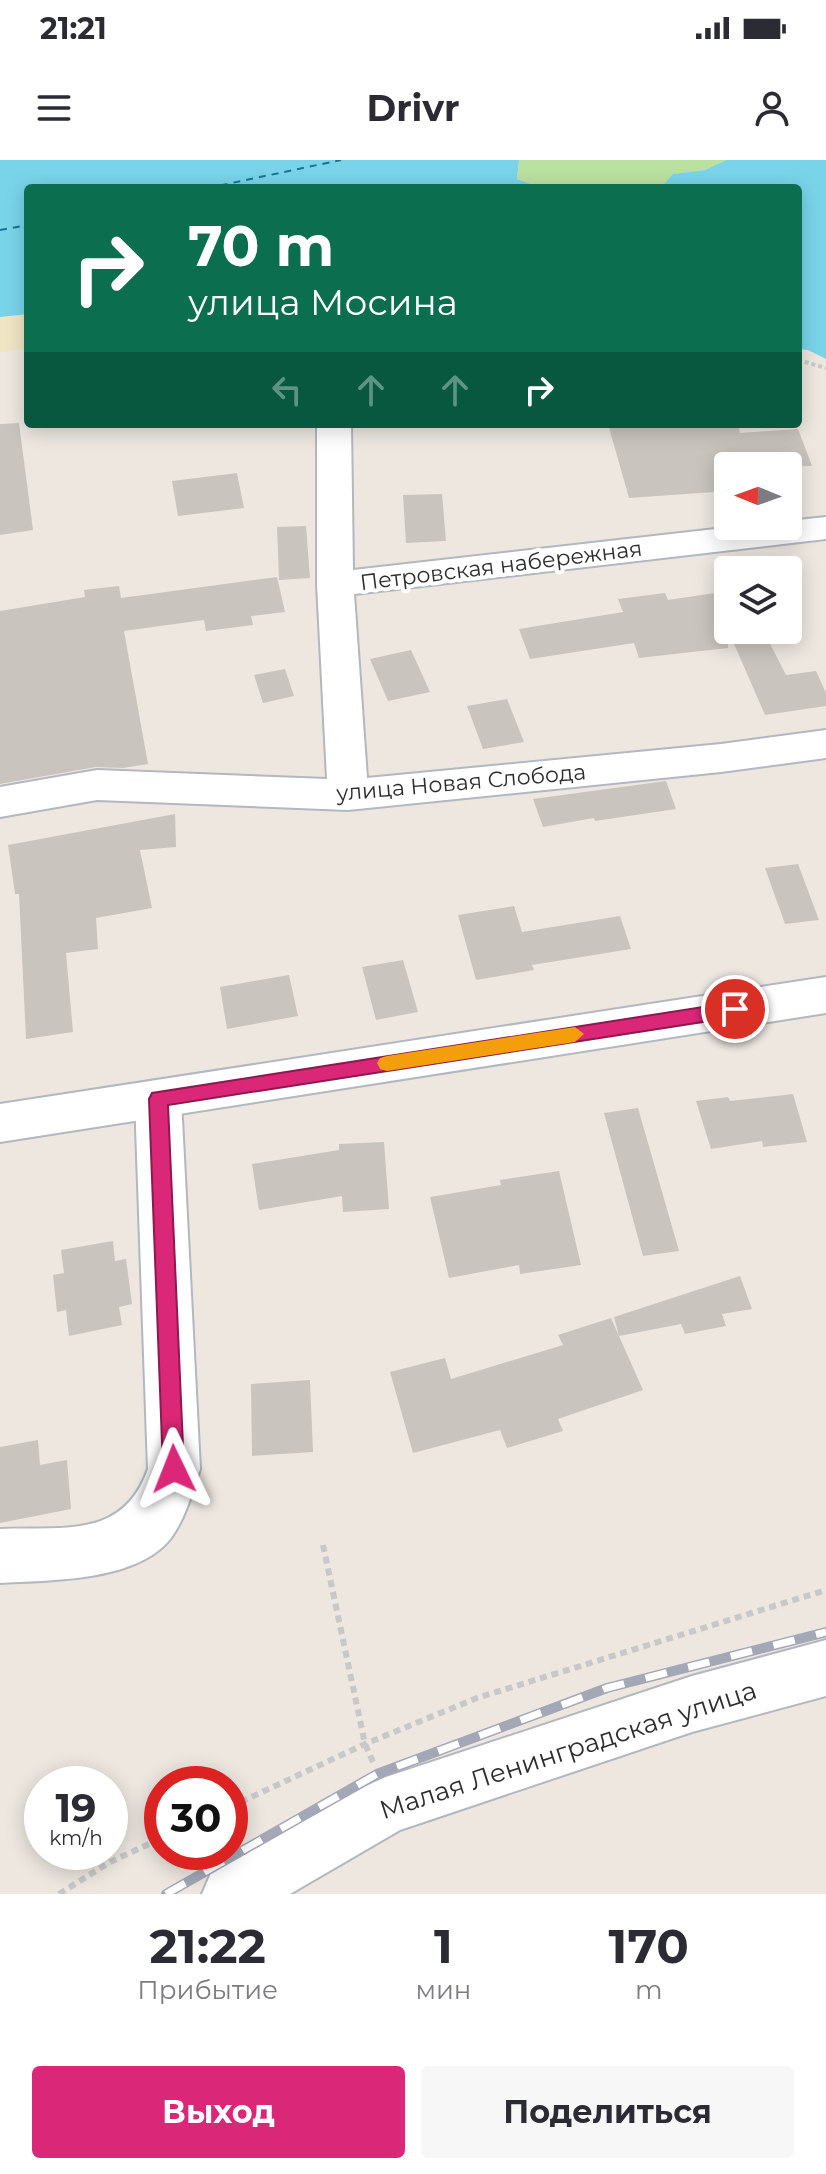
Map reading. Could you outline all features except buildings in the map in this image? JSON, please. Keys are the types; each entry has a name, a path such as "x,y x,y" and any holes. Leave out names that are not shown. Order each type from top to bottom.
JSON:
{"street":[{"name":"Петровская набережная","path":"334,428 335,584 826,528"},
{"path":"335,584 348,795"},
{"name":"улица Новая Слобода","path":"0,802 97,785 348,795 721,758 826,744"},
{"path":"0,1123 826,995"},
{"path":"0,1556 107,1547 141,1532 162,1506 174,1469 158,1099"},
{"name":"Малая Ленинградская улица","path":"232,1894 386,1806 692,1704 826,1668"}],"path":[{"path":"802,361 826,368"},
{"path":"323,1545 365,1744 386,1806"},
{"path":"248,1799 365,1744 477,1698 826,1590"},
{"path":"59,1894 110,1862 144,1846"}],"green space":[{"path":"519,160 730,161 705,170 674,174 665,184 531,184 517,179"}],"sand":[{"path":"24,314 24,349 0,353 0,317"}],"water":[{"path":"0,160 519,160 517,179 531,184 24,184 24,314 0,317"},
{"path":"727,160 826,160 826,359 802,349 802,184 664,184 673,174 705,170"}],"ferry route":[{"path":"227,184 341,160"},
{"path":"0,230 24,226"}],"railway":[{"path":"166,1894 377,1774 607,1688 826,1632"}],"slow traffic":[{"path":"387,1063 575,1034"}],"route":[{"path":"174,1469 158,1099 735,1009"}]}
